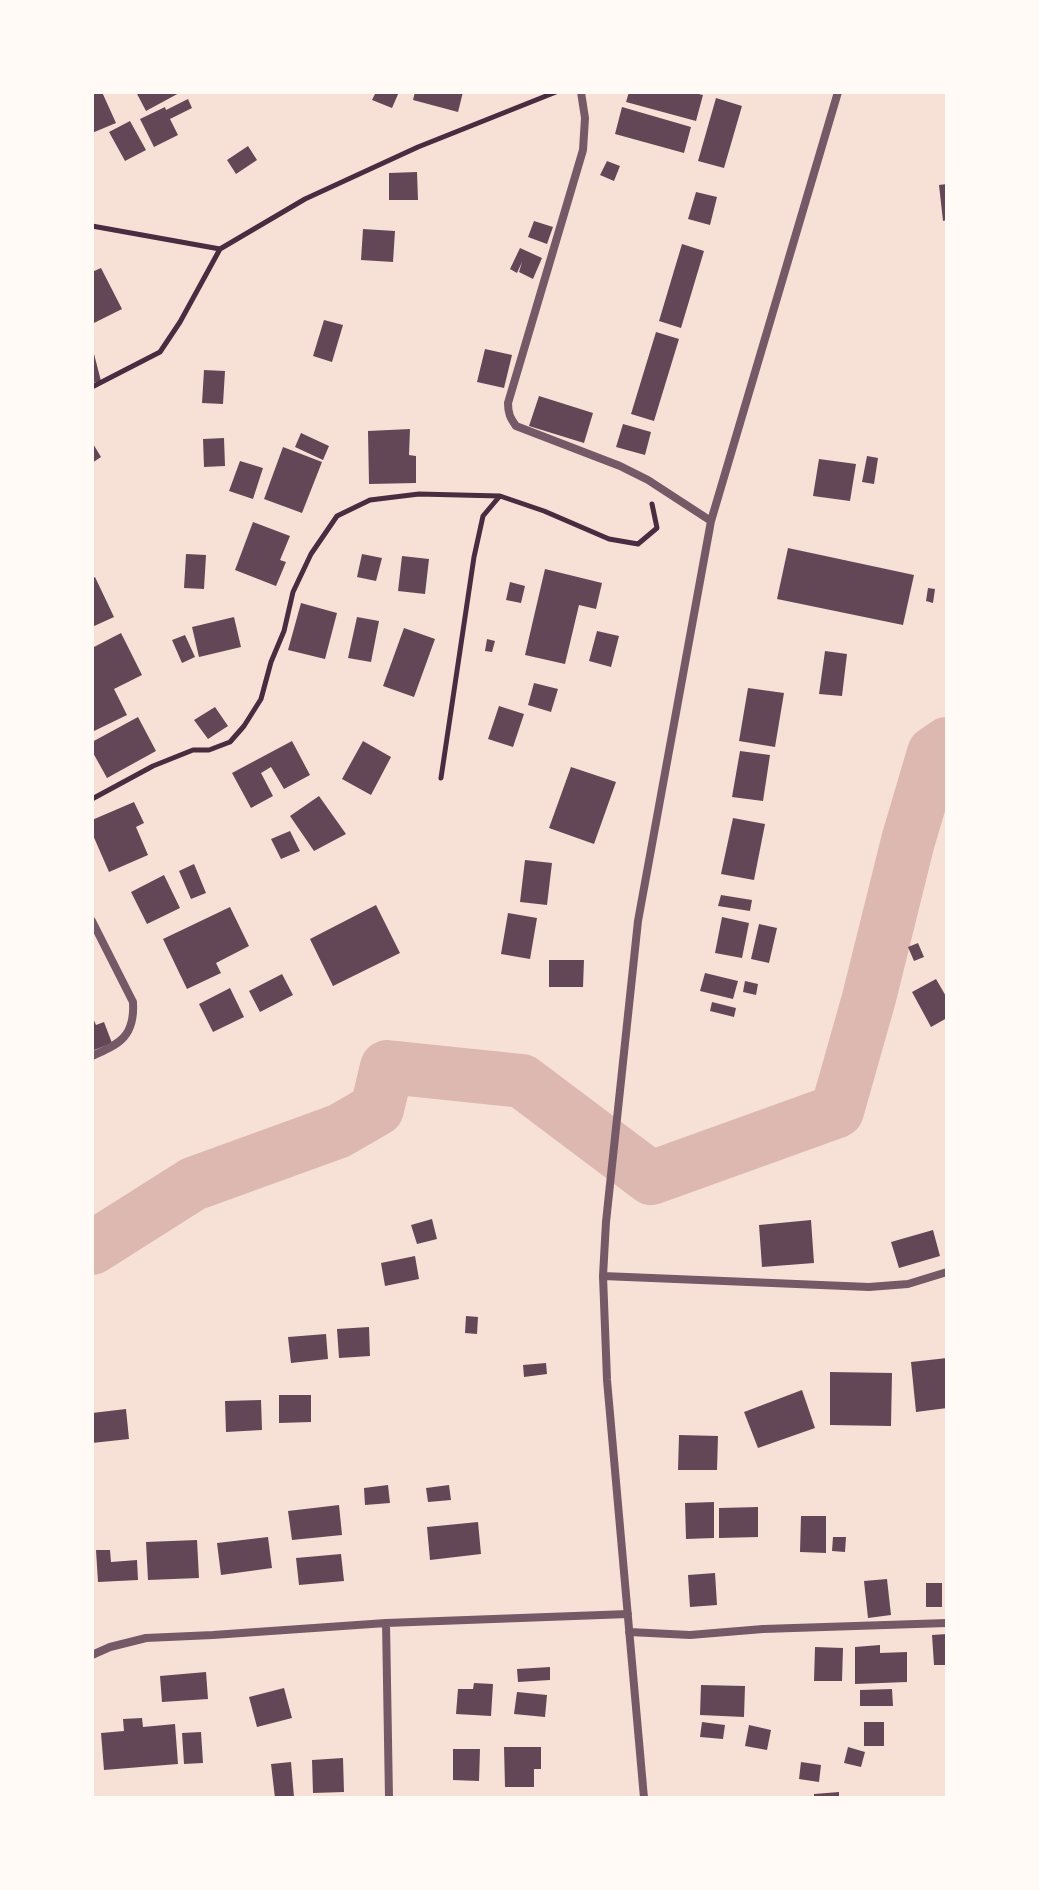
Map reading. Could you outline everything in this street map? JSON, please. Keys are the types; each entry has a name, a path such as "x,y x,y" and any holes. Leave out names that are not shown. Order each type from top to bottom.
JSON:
{"street":[{"path":"581,92 585,118 583,150 508,403 510,419 516,426 648,480 711,521"},
{"path":"644,1798 607,1380 603,1276 638,921 711,521 838,92"},
{"path":"92,921 133,1002 134,1017 128,1033 115,1046 92,1056"},
{"path":"603,1276 869,1287 908,1284 947,1272"},
{"path":"92,1655 146,1638 386,1623 628,1614"},
{"path":"386,1623 389,1798"},
{"path":"629,1632 690,1635 763,1629 947,1623"}],"path":[{"path":"92,387 160,352 220,249 305,199 418,147 556,92"},
{"path":"92,226 220,249"},
{"path":"92,799 153,766 193,750 209,750 230,742 244,726 261,699 284,631 293,592 311,554 337,516 370,500 419,494 500,496 609,539 638,544 657,528 648,480"},
{"path":"441,778 474,557 483,516 500,496"}],"building":[{"path":"92,92 102,92 116,123 92,133"},
{"path":"136,92 181,92 146,111"},
{"path":"376,92 399,92 392,108 372,100"},
{"path":"415,92 463,92 458,112 413,100"},
{"path":"629,92 690,92 703,95 696,121 626,102"},
{"path":"716,98 742,106 724,168 698,161"},
{"path":"188,99 192,108 170,119 178,135 154,147 140,119"},
{"path":"622,107 691,127 684,153 615,134"},
{"path":"130,121 146,150 125,161 109,132"},
{"path":"248,146 257,160 236,174 227,160"},
{"path":"607,161 620,166 614,181 600,175"},
{"path":"417,172 418,200 389,200 389,173"},
{"path":"947,184 947,220 943,221 939,185"},
{"path":"696,192 717,197 710,225 688,219"},
{"path":"534,221 553,227 547,244 528,237"},
{"path":"363,229 395,231 393,262 361,260"},
{"path":"682,244 704,251 681,328 659,321"},
{"path":"520,248 542,258 533,279 519,272 522,262 517,273 510,269"},
{"path":"101,268 122,309 92,324 92,272"},
{"path":"324,320 343,325 332,362 313,356"},
{"path":"656,332 679,339 654,421 631,414"},
{"path":"92,346 101,381 92,383"},
{"path":"485,349 512,355 504,388 477,382"},
{"path":"204,370 225,371 223,404 202,403"},
{"path":"539,396 593,413 584,443 529,426"},
{"path":"623,424 651,432 645,455 616,447"},
{"path":"410,429 409,455 416,456 416,483 369,484 368,431"},
{"path":"301,433 329,446 323,460 295,447"},
{"path":"224,438 225,466 204,467 203,439"},
{"path":"92,442 101,457 92,463"},
{"path":"283,447 322,462 302,513 264,499"},
{"path":"867,456 878,458 874,484 862,482"},
{"path":"819,459 856,464 850,501 813,496"},
{"path":"240,461 263,468 253,499 229,491"},
{"path":"253,522 290,536 280,560 286,562 276,586 235,570"},
{"path":"788,548 914,575 903,625 777,599"},
{"path":"186,554 206,555 204,589 184,588"},
{"path":"362,554 382,558 376,581 357,577"},
{"path":"402,556 429,559 425,594 398,591"},
{"path":"545,569 602,583 596,609 579,605 565,664 525,655"},
{"path":"95,577 114,617 92,627 92,579"},
{"path":"510,582 525,586 521,603 506,600"},
{"path":"928,588 935,589 933,603 926,601"},
{"path":"301,603 337,613 325,659 288,650"},
{"path":"234,617 241,647 199,657 192,627"},
{"path":"357,617 379,621 371,662 348,658"},
{"path":"404,628 435,639 414,697 383,686"},
{"path":"597,631 619,636 611,667 589,661"},
{"path":"121,633 142,675 114,689 127,715 92,732 92,648"},
{"path":"185,635 195,657 182,663 172,640"},
{"path":"487,639 495,641 492,652 485,651"},
{"path":"825,651 847,654 842,696 819,694"},
{"path":"534,683 558,689 551,712 528,705"},
{"path":"748,688 784,693 775,747 739,741"},
{"path":"499,706 524,714 513,747 488,739"},
{"path":"215,707 228,726 208,739 194,720"},
{"path":"138,717 156,751 107,778 92,751 92,742"},
{"path":"292,741 310,775 284,789 271,767 261,773 273,796 251,808 232,773"},
{"path":"363,741 391,757 371,795 342,779"},
{"path":"740,751 770,755 763,801 732,797"},
{"path":"571,767 616,782 594,844 549,828"},
{"path":"319,796 346,834 314,851 290,816"},
{"path":"134,802 144,823 136,827 148,855 109,872 92,833 92,820"},
{"path":"733,818 765,824 754,880 721,874"},
{"path":"290,831 300,851 281,859 271,839"},
{"path":"525,860 552,863 547,905 520,902"},
{"path":"194,864 206,893 191,899 179,871"},
{"path":"164,875 180,908 147,924 131,892"},
{"path":"721,895 752,900 750,911 718,906"},
{"path":"376,905 400,953 333,986 310,939"},
{"path":"230,907 249,946 216,963 221,973 187,989 163,939"},
{"path":"508,913 537,918 530,959 501,954"},
{"path":"722,917 749,923 742,958 715,953"},
{"path":"759,924 777,928 769,963 751,959"},
{"path":"918,943 924,957 914,961 908,947"},
{"path":"549,960 584,960 583,987 549,987"},
{"path":"705,973 738,981 733,999 700,991"},
{"path":"282,974 293,995 260,1012 249,991"},
{"path":"936,979 947,998 947,1018 931,1027 912,992"},
{"path":"745,981 758,984 756,995 743,992"},
{"path":"230,988 244,1017 213,1032 199,1004"},
{"path":"712,1002 736,1008 734,1017 710,1011"},
{"path":"92,1016 96,1025 104,1022 112,1043 92,1051"},
{"path":"432,1219 437,1239 417,1244 411,1225"},
{"path":"811,1220 814,1263 762,1267 759,1225"},
{"path":"933,1230 940,1256 899,1268 891,1242"},
{"path":"415,1256 419,1279 385,1286 381,1263"},
{"path":"466,1316 478,1317 477,1334 465,1333"},
{"path":"369,1327 370,1356 339,1358 337,1329"},
{"path":"326,1334 328,1359 291,1363 288,1337"},
{"path":"947,1358 947,1408 916,1412 911,1362"},
{"path":"546,1363 547,1374 524,1377 523,1365"},
{"path":"830,1372 892,1373 891,1426 830,1425"},
{"path":"802,1390 815,1428 758,1448 744,1412"},
{"path":"279,1395 311,1395 311,1422 279,1423"},
{"path":"261,1400 262,1430 226,1432 225,1401"},
{"path":"126,1409 129,1439 92,1443 92,1413"},
{"path":"679,1435 718,1436 717,1470 678,1470"},
{"path":"388,1485 390,1503 365,1505 364,1488"},
{"path":"449,1485 451,1500 428,1502 426,1488"},
{"path":"714,1502 714,1538 686,1539 685,1503"},
{"path":"339,1505 342,1535 292,1540 288,1511"},
{"path":"758,1507 758,1537 719,1538 719,1508"},
{"path":"801,1516 826,1516 826,1553 800,1552"},
{"path":"478,1522 481,1554 430,1560 427,1527"},
{"path":"268,1537 272,1568 221,1575 217,1543"},
{"path":"833,1537 846,1537 845,1552 832,1551"},
{"path":"197,1540 199,1578 148,1580 146,1542"},
{"path":"96,1550 110,1550 111,1562 137,1560 138,1580 98,1582"},
{"path":"341,1554 344,1581 299,1585 296,1558"},
{"path":"715,1573 717,1605 690,1607 688,1575"},
{"path":"887,1579 891,1615 868,1618 864,1581"},
{"path":"926,1583 942,1583 942,1607 926,1607"},
{"path":"947,1634 947,1665 934,1665 932,1635"},
{"path":"880,1645 880,1653 907,1652 907,1682 855,1684 855,1647"},
{"path":"815,1647 843,1648 842,1681 814,1681"},
{"path":"550,1667 550,1680 518,1682 517,1669"},
{"path":"206,1672 208,1699 162,1702 160,1676"},
{"path":"474,1683 493,1684 491,1716 456,1714 458,1689 473,1689"},
{"path":"701,1685 745,1686 744,1717 700,1715"},
{"path":"284,1688 292,1718 257,1727 249,1697"},
{"path":"892,1689 893,1706 860,1706 860,1690"},
{"path":"517,1692 547,1695 545,1717 514,1714"},
{"path":"142,1718 143,1727 175,1724 178,1764 104,1770 101,1733 124,1731 123,1719"},
{"path":"702,1722 725,1725 723,1739 700,1737"},
{"path":"864,1722 884,1722 884,1746 864,1746"},
{"path":"749,1725 771,1730 767,1750 745,1746"},
{"path":"201,1732 203,1763 184,1764 182,1733"},
{"path":"504,1747 541,1747 541,1769 534,1769 534,1787 505,1787"},
{"path":"848,1747 865,1752 861,1767 844,1763"},
{"path":"453,1749 480,1749 479,1781 453,1780"},
{"path":"343,1758 344,1792 313,1793 312,1760"},
{"path":"291,1762 294,1797 275,1798 271,1764"},
{"path":"801,1762 821,1765 819,1782 799,1779"},
{"path":"839,1792 839,1798 814,1798 814,1794"}],"waterway":[{"path":"92,1248 193,1184 339,1131 377,1109 387,1067 522,1081 651,1178 837,1111 934,753 947,744"}]}
